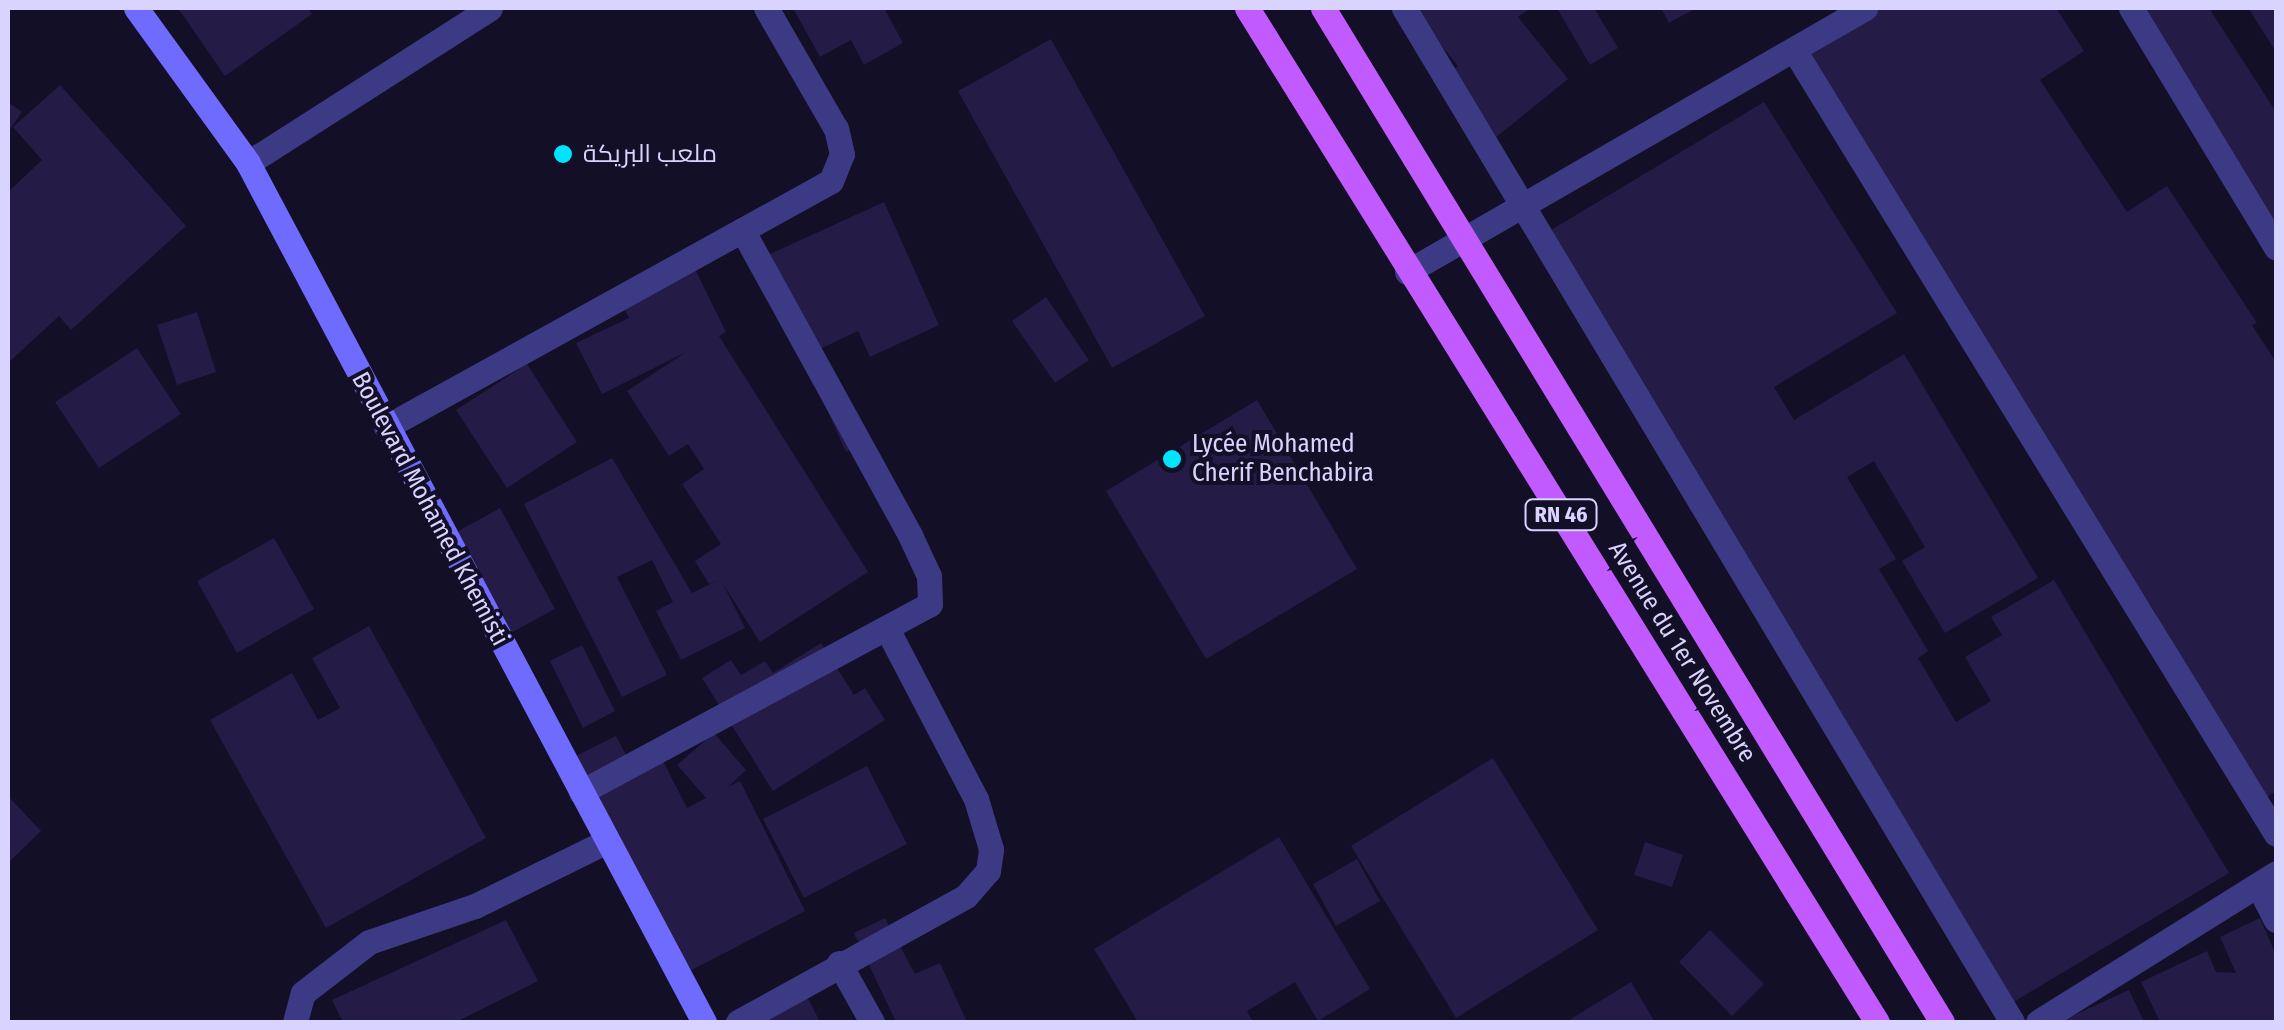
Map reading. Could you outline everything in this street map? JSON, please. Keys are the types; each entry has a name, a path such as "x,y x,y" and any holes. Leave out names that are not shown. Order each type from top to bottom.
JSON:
{"main road":[{"name":"Boulevard Mohamed Khemisti","path":"136,8 248,163 704,1022"},
{"name":"Avenue du 1er Novembre","path":"1246,8 1406,272 1877,1022"},
{"name":"Avenue du 1er Novembre","path":"1323,8 1468,239 1942,1022"}],"street":[{"path":"248,163 490,8"},
{"path":"386,427 832,180 842,154 836,129 766,8"},
{"path":"1404,8 1520,208 2012,1022"},
{"path":"1406,272 1865,8"},
{"path":"2131,8 2276,247"},
{"path":"1794,50 2276,834"},
{"path":"580,792 888,631 930,604 929,576 742,230"},
{"path":"738,1022 966,896 988,871 991,849 976,799 888,631"},
{"path":"296,1022 302,993 369,942 475,906 607,842"},
{"path":"2038,1022 2267,879 2276,920"},
{"path":"839,963 872,1022"}],"building":[{"path":"178,8 308,8 312,14 225,76"},
{"path":"793,8 884,8 903,43 864,65 851,40 820,57"},
{"path":"1411,8 1530,8 1518,17 1568,79 1495,138 1446,76 1458,66"},
{"path":"1557,8 1594,8 1618,48 1590,65"},
{"path":"1661,8 1696,8 1669,23"},
{"path":"1851,8 2056,8 2084,51 2040,80 2127,212 2167,186 2257,323 2252,325 2276,362 2276,791 2257,804 2152,619 2157,615 1792,62"},
{"path":"2119,8 2209,8 2276,112 2276,251"},
{"path":"2248,8 2276,8 2276,52"},
{"path":"1051,39 1205,316 1112,368 958,91"},
{"path":"60,85 186,226 71,330 59,316 8,363 8,192 42,160 13,127"},
{"path":"8,102 22,112 8,132"},
{"path":"1764,102 1897,313 1774,387 1794,420 1904,354 2038,578 1945,633 1902,561 1925,547 1874,461 1847,477 1896,559 1879,569 1928,651 1918,658 1956,722 1991,701 1965,657 2002,635 1991,617 2054,580 2229,873 2012,1003 1551,230"},
{"path":"884,202 939,325 870,357 858,331 820,349 863,444 846,452 759,259"},
{"path":"688,255 726,332 719,336 868,572 760,642 723,584 745,628 681,660 656,611 673,602 652,560 617,577 667,675 622,697 524,504 612,458 692,593 720,579 709,584 695,561 721,544 682,484 704,469 688,444 669,456 627,391 686,352 602,394 576,343 629,318 616,291"},
{"path":"1046,297 1089,360 1055,383 1012,321"},
{"path":"197,312 216,372 177,385 157,325"},
{"path":"137,348 181,414 99,468 55,402"},
{"path":"527,364 577,442 507,488 456,410"},
{"path":"1257,400 1357,569 1206,659 1106,491"},
{"path":"500,508 555,609 505,636 451,535"},
{"path":"274,538 314,609 237,653 197,581"},
{"path":"369,626 486,838 326,928 210,720 292,673 318,720 340,708 312,658"},
{"path":"821,643 854,695 865,688 885,720 773,791 702,678 731,660 741,675 765,661 773,673"},
{"path":"582,645 615,711 583,728 550,661"},
{"path":"714,733 746,770 728,787 740,781 805,911 688,972 576,756 616,736 626,755 653,741 687,808 706,798 677,765"},
{"path":"1493,758 1598,930 1456,1018 1351,846"},
{"path":"867,766 907,844 804,898 763,819"},
{"path":"8,796 41,831 8,863"},
{"path":"1279,837 1370,989 1318,1021 1295,982 1247,1011 1253,1022 1138,1022 1094,949"},
{"path":"1645,842 1683,855 1672,887 1634,875"},
{"path":"1357,859 1380,901 1336,926 1313,884"},
{"path":"885,918 915,974 940,963 967,1022 896,1022 854,933"},
{"path":"2260,918 2276,955 2276,1022 2160,1022 2141,982 2207,951 2216,972 2236,973 2220,937"},
{"path":"506,920 538,981 456,1022 343,1022 332,1000"},
{"path":"1710,930 1764,984 1732,1016 1679,962"},
{"path":"1631,982 1655,1022 1566,1022"},
{"path":"801,984 820,1022 742,1022"},
{"path":"2129,990 2144,1022 2059,1022"}],"place":[{"name":"ملعب البريكة","path":"563,154"},
{"name":"Lycée Mohamed Cherif Benchabira","path":"1172,459"}]}
